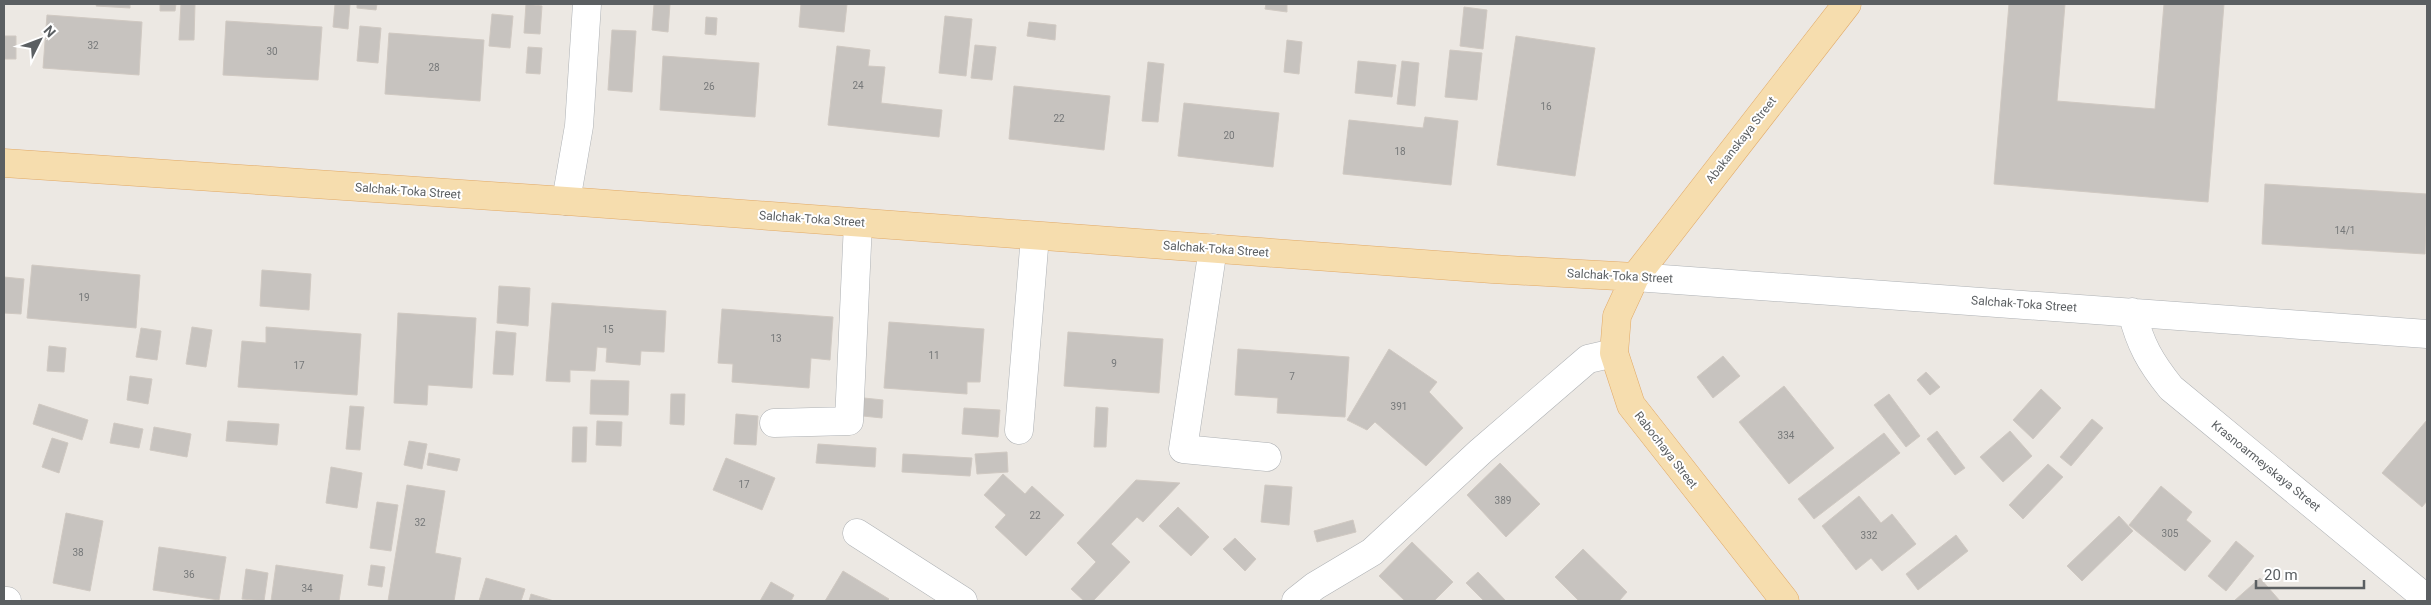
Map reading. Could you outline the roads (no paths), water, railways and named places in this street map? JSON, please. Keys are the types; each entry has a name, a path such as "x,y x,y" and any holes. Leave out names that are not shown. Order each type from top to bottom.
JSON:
{"main road":[{"name":"Abakanskaya Street","path":"1635,277 1847,4"},
{"name":"Salchak-Toka Street","path":"4,163 566,201 1492,269 1635,277"},
{"name":"Rabochaya Street","path":"1635,277 1618,316 1614,353 1631,405 1785,601"}],"street":[{"path":"566,201 579,126 587,4"},
{"path":"774,423 850,421 858,223"},
{"path":"1019,430 1035,236"},
{"path":"1213,248 1184,449 1267,457"},
{"name":"Salchak-Toka Street","path":"1635,277 2427,334"},
{"name":"Krasnoarmeyskaya Street","path":"2132,312 2139,339 2152,364 2171,388 2427,599"},
{"path":"1296,601 1315,586 1372,552 1481,451 1588,359 1614,353"},
{"path":"857,533 963,601"}]}
